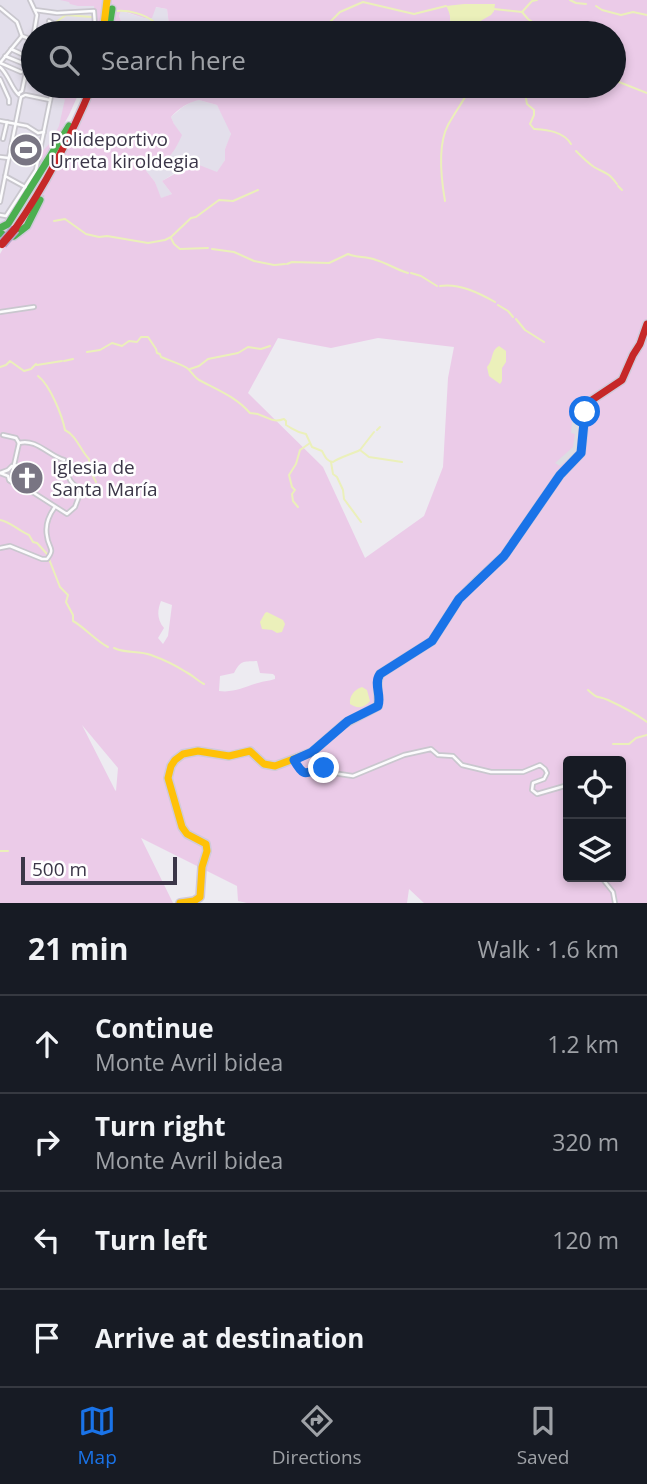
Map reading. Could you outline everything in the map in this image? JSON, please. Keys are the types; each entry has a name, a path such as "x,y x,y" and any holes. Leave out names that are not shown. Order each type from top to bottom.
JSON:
{"main road":[{"path":"101,21 107,0"},
{"path":"109,21 112,0"},
{"path":"1,238 4,227 70,129 82,98"},
{"path":"1,238 13,231 86,98"},
{"path":"180,903 196,900 201,896 201,869 208,850 206,844 187,834 182,827 168,781 169,770 174,761 185,754 198,751 229,756 252,752 264,764 271,766 294,760 312,752 348,721 378,706 380,701 377,680 380,674 432,641 459,599 504,556 560,475 581,453 586,407 622,380 647,324"}],"street":[{"path":"30,0 37,15 36,21"},
{"path":"0,8 16,22 21,34"},
{"path":"35,10 57,13 94,10 95,21"},
{"path":"0,66 21,37"},
{"path":"11,49 21,54"},
{"path":"5,56 21,64"},
{"path":"0,66 21,72"},
{"path":"0,66 14,91 21,94"},
{"path":"0,79 9,103"},
{"path":"0,202 21,98"},
{"path":"0,215 6,216 27,188 36,170 50,100 41,98"},
{"path":"0,119 27,125 38,133 44,132"},
{"path":"3,139 7,122"},
{"path":"0,157 9,158"},
{"path":"5,176 27,188"},
{"path":"0,312 34,307"},
{"path":"3,435 16,438 19,443 15,465 8,479 67,514 75,507 81,491 68,478 68,471"},
{"path":"19,443 29,442 64,460"},
{"path":"15,465 28,470"},
{"path":"0,473 9,474"},
{"path":"0,548 10,546 47,559 51,551 47,538 48,517 55,507"},
{"path":"294,760 299,770 304,773 322,768 352,776 404,755 431,749 438,755 453,756 462,765 491,772 523,772 540,765 547,774 544,779 533,783 532,790 537,794 563,786"},
{"path":"605,882 613,892 615,903"}],"shaded area":[{"path":"0,0 77,0 96,3 98,21 21,21 21,98 76,98 56,140 0,230"},
{"path":"60,0 103,0 101,21 95,21 94,6 78,6"},
{"path":"110,0 647,0 647,903 424,903 409,889 407,903 247,903 238,901 237,886 141,838 173,903 0,903 0,254 84,98 626,98 626,21 479,21 494,11 447,7 450,21 168,21 167,9 156,7 152,18 121,11 121,21 105,21","holes":["199,100 217,105 231,134 225,149 225,160 217,172 194,163 162,181 172,194 161,198 155,182 144,168 163,162 172,153 182,135 171,117 191,102","278,338 331,348 378,338 454,347 448,378 443,467 424,516 365,558 323,467 248,393","161,601 172,605 168,636 163,644 158,638 164,628 159,619 159,608","257,661 260,673 273,674 275,679 234,690 219,691 220,676 234,673 243,663","82,725 118,768 116,791 115,790"]},
{"path":"495,4 491,15 480,21 450,21 446,6"},
{"path":"155,7 167,9 168,21 121,21 119,16 121,11 144,18"},
{"path":"59,98 77,98 33,180 42,152 59,126 65,99"},
{"path":"199,100 217,105 230,129 231,136 225,149 225,160 217,173 194,164 178,171 162,181 172,194 160,199 155,182 144,168 158,166 173,152 174,124 171,117 183,107"},
{"path":"499,346 506,351 500,384 489,376 487,367 494,350"},
{"path":"583,410 580,449 560,466 555,463 573,447 573,412"},
{"path":"267,612 283,620 285,624 282,632 262,629 260,622"},
{"path":"362,687 367,690 370,701 361,707 355,707 350,704 350,698"}],"waterway":[{"path":"522,12 532,1 537,0"},
{"path":"570,0 586,4"},
{"path":"331,21 340,12 363,2 414,14 446,6"},
{"path":"596,6 621,15 633,12 647,15"},
{"path":"494,9 522,12 531,21"},
{"path":"116,11 136,13 152,21"},
{"path":"57,21 66,15 92,17"},
{"path":"626,85 647,93"},
{"path":"445,201 441,172 442,142 448,125 464,98"},
{"path":"526,98 527,104 534,110 530,124 534,129 559,134 571,144"},
{"path":"576,151 617,184"},
{"path":"618,186 622,190"},
{"path":"54,221 65,219 86,234 148,243 171,237 191,218 219,200 233,201 258,190"},
{"path":"171,238 180,249 208,248"},
{"path":"212,249 234,252 254,261 274,265"},
{"path":"287,264 329,263 348,254 372,259 408,273"},
{"path":"275,265 285,264"},
{"path":"411,273 437,286"},
{"path":"440,286 462,287 495,302"},
{"path":"498,305 513,317"},
{"path":"516,319 525,330 544,342"},
{"path":"87,352 100,350 112,343 122,346 129,341 137,342 141,337 148,337 161,357 187,368 197,379 233,398 250,413 274,420 284,419 286,425 306,434 312,447 322,451 329,461 333,462 360,450 369,457 402,462"},
{"path":"190,369 208,359 238,353 248,347 261,349 270,346"},
{"path":"64,361 73,359"},
{"path":"0,367 10,361 24,371 36,364"},
{"path":"37,365 62,361"},
{"path":"38,376 55,401 65,430 73,436 89,459 90,470 96,482"},
{"path":"377,430 380,427"},
{"path":"360,450 374,432"},
{"path":"298,507 293,501 292,494 295,490 289,475 300,450 310,443"},
{"path":"331,462 344,499 361,522"},
{"path":"0,520 29,535 48,555"},
{"path":"49,559 60,587 68,595 66,602 73,621 108,647"},
{"path":"114,648 155,657 204,684"},
{"path":"588,690 647,722"},
{"path":"613,744 629,744 636,738 647,735"},
{"path":"0,851 8,851"}],"tunnel":[{"path":"31,191 44,197"}],"traffic: fast":[{"path":"110,21 112,9"},
{"path":"0,228 8,224 69,126"},
{"path":"14,236 27,226 40,200"}],"traffic: slow":[{"path":"104,21 107,0"},
{"path":"180,903 194,901 200,897 202,867 207,851 206,844 187,834 182,827 168,778 175,760 183,754 198,751 229,756 250,751 264,764 275,766 312,752 344,724 378,706 380,674 432,641 459,599 477,581"}],"traffic: jam":[{"path":"15,229 57,159 86,98"},
{"path":"2,244 15,229"},
{"path":"477,581 504,556 560,475 581,453 586,407 622,380 647,324"}],"place":[{"name":"Polideportivo Urreta kiroldegia","path":"26,150"},
{"name":"Iglesia de Santa María","path":"27,478"}],"route":[{"path":"324,768 304,773 299,770 294,760 312,752 348,721 378,706 380,701 377,680 380,674 432,641 459,599 504,556 560,475 581,453 585,412"}]}
